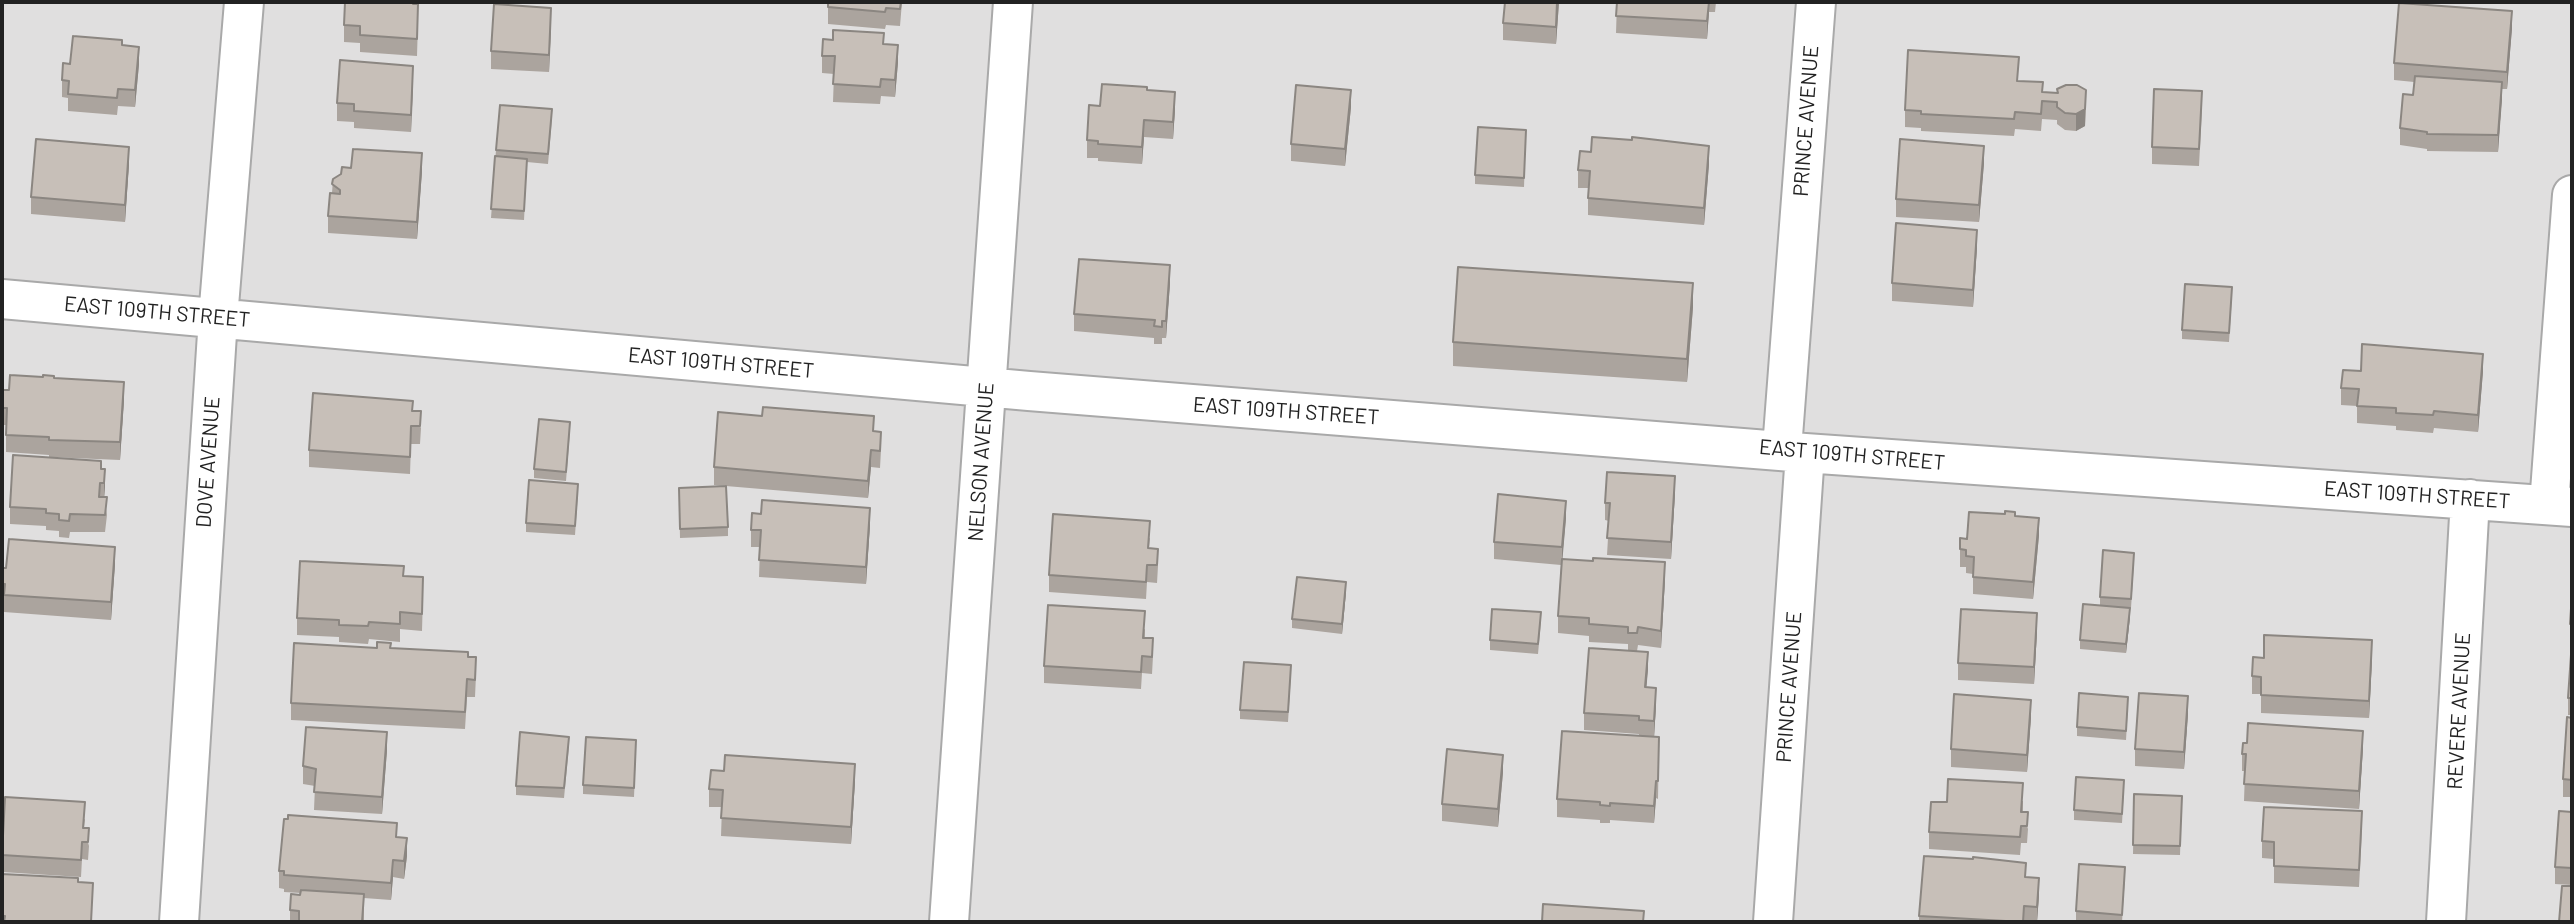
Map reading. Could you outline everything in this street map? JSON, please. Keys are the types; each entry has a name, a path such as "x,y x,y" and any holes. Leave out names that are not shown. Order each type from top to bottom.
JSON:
{"street":[{"name":"DOVE AVENUE","path":"179,922 218,318 244,2"},
{"name":"NELSON AVENUE","path":"949,922 1013,2"},
{"name":"PRINCE AVENUE","path":"1773,922 1815,2"},
{"path":"2560,506 2572,195"},
{"name":"EAST 109TH STREET","path":"2,299 986,387 1793,451 2560,506"},
{"name":"REVERE AVENUE","path":"2446,922 2470,499"}],"shaded area":[{"path":"2,2 2572,2 2572,922 2,922"}],"building":[{"path":"345,2 418,4 417,39 360,35 360,26 344,25"},
{"path":"828,2 901,2 900,9 886,8 885,12 828,7"},
{"path":"1505,2 1557,2 1556,27 1503,23"},
{"path":"1617,2 1709,2 1707,21 1616,16"},
{"path":"2399,3 2512,11 2507,72 2394,63"},
{"path":"494,4 551,8 549,55 491,51"},
{"path":"833,30 884,33 883,44 898,45 895,80 881,79 880,87 833,84 835,56 822,56 823,39 833,40"},
{"path":"73,36 122,40 122,45 139,47 135,90 118,89 117,98 68,94 69,81 62,80 63,63 70,64"},
{"path":"1908,50 2019,57 2017,81 2043,82 2042,92 2058,93 2057,89 2066,85 2077,85 2086,90 2085,109 2076,114 2065,113 2057,107 2057,102 2042,101 2041,114 2015,112 2014,119 1921,114 1921,111 1905,110"},
{"path":"340,60 413,66 411,115 354,111 354,104 337,103"},
{"path":"2415,76 2502,82 2498,135 2427,134 2400,128 2403,94 2413,95"},
{"path":"1102,84 1175,92 1173,122 1144,120 1142,147 1098,144 1098,141 1087,140 1089,105 1100,106"},
{"path":"1296,85 1351,90 1345,149 1291,144"},
{"path":"2154,89 2202,91 2199,149 2152,147"},
{"path":"500,105 552,109 548,154 496,150"},
{"path":"1478,127 1526,130 1524,178 1475,175"},
{"path":"1592,137 1632,140 1632,137 1709,146 1704,208 1588,198 1590,171 1578,170 1580,151 1591,152"},
{"path":"36,139 129,147 125,205 31,197"},
{"path":"1900,139 1984,146 1979,205 1896,199"},
{"path":"353,149 422,153 417,222 328,216 330,193 340,194 340,190 332,184 333,179 341,174 342,167 351,168"},
{"path":"495,156 527,159 524,211 491,209"},
{"path":"1896,223 1977,230 1973,290 1892,283"},
{"path":"1079,259 1170,265 1166,321 1162,321 1162,327 1154,326 1155,320 1074,314"},
{"path":"1458,267 1693,283 1687,359 1453,342"},
{"path":"2185,284 2232,287 2229,333 2182,330"},
{"path":"2362,344 2483,354 2478,415 2434,411 2433,415 2396,413 2396,408 2357,406 2359,389 2341,388 2343,370 2361,371"},
{"path":"10,375 124,382 120,442 49,440 49,437 6,435 7,408 2,408 2,390 9,390"},
{"path":"313,393 413,401 412,411 421,411 420,426 411,426 410,457 309,450"},
{"path":"763,407 874,416 873,431 881,432 880,451 871,450 868,481 714,467 718,412 762,416"},
{"path":"539,419 570,422 566,472 534,469"},
{"path":"13,455 101,461 101,469 105,469 99,497 107,497 105,515 70,514 69,521 59,520 59,514 46,513 46,509 10,507"},
{"path":"1607,472 1675,476 1671,542 1607,538 1610,503 1605,503"},
{"path":"529,480 578,484 575,526 526,523"},
{"path":"726,486 728,527 680,529 679,488"},
{"path":"1498,494 1566,501 1562,547 1494,542"},
{"path":"762,500 870,508 866,567 759,560 761,530 751,530 752,513 761,514"},
{"path":"2005,511 2015,512 2015,516 2039,518 2033,582 1973,577 1974,557 1966,556 1966,550 1960,549 1960,538 1967,539 1969,512 2005,514"},
{"path":"1053,514 1150,521 1148,548 1158,549 1157,565 1147,565 1146,582 1049,575"},
{"path":"9,539 115,547 111,602 4,595 2,568 6,568"},
{"path":"2103,550 2134,553 2131,599 2100,597"},
{"path":"1593,558 1665,562 1661,631 1638,627 1637,633 1628,633 1628,627 1589,624 1589,618 1558,616 1562,559 1593,561"},
{"path":"300,561 404,566 403,576 423,577 422,614 400,612 400,624 369,622 368,626 339,625 339,620 297,618"},
{"path":"1297,577 1346,582 1342,624 1292,619"},
{"path":"2572,593 2572,624 2570,624"},
{"path":"2083,604 2130,608 2126,644 2080,640"},
{"path":"1048,605 1145,611 1143,638 1153,638 1152,657 1142,656 1141,672 1044,666"},
{"path":"1492,609 1541,612 1538,644 1490,640"},
{"path":"1961,609 2037,613 2034,667 1958,663"},
{"path":"2264,635 2372,640 2369,701 2261,695 2261,677 2252,676 2253,657 2264,658"},
{"path":"2572,640 2572,698 2568,698"},
{"path":"377,642 391,643 390,648 468,652 468,657 476,657 475,680 467,679 465,712 291,703 294,643 377,648"},
{"path":"1589,648 1648,652 1645,687 1656,688 1654,721 1639,720 1639,716 1584,713"},
{"path":"1244,662 1291,665 1288,712 1240,710"},
{"path":"2079,693 2128,697 2126,731 2077,727"},
{"path":"2139,693 2188,696 2184,752 2135,749"},
{"path":"1954,694 2031,700 2027,755 1951,749"},
{"path":"2567,717 2572,718 2572,780 2563,779"},
{"path":"2248,723 2363,731 2359,791 2244,784 2246,754 2242,754 2243,743 2247,743"},
{"path":"306,727 387,732 382,797 314,792 316,769 303,766"},
{"path":"1562,731 1659,737 1658,781 1654,806 1610,803 1610,806 1600,805 1600,802 1557,799"},
{"path":"520,732 569,737 564,788 516,786"},
{"path":"586,737 636,740 634,788 583,785"},
{"path":"1447,749 1503,755 1498,809 1442,804"},
{"path":"725,755 855,764 851,827 721,818 723,790 709,789 711,770 724,771"},
{"path":"2076,777 2124,780 2122,814 2074,810"},
{"path":"1948,779 2023,783 2021,812 2028,812 2027,826 2021,826 2020,837 1929,832 1931,802 1947,802"},
{"path":"2134,794 2182,796 2180,846 2133,845"},
{"path":"5,797 85,802 83,828 89,828 88,842 82,842 81,860 2,855"},
{"path":"2264,807 2362,811 2359,870 2274,866 2274,842 2262,841"},
{"path":"2559,811 2572,812 2572,868 2555,867"},
{"path":"288,815 397,823 396,837 407,838 404,861 393,860 391,883 284,875 284,871 279,871 284,819 288,819"},
{"path":"1924,856 1973,857 2026,863 2025,877 2039,878 2037,907 2024,906 2023,922 1919,916"},
{"path":"2079,864 2125,867 2122,915 2076,911"},
{"path":"2,874 78,878 78,882 93,883 91,922 4,922"},
{"path":"2562,886 2572,886 2572,922 2559,922"},
{"path":"301,890 364,894 362,922 299,922 299,911 290,910 291,894 300,895"},
{"path":"1543,904 1644,911 1643,922 1542,922"}]}
